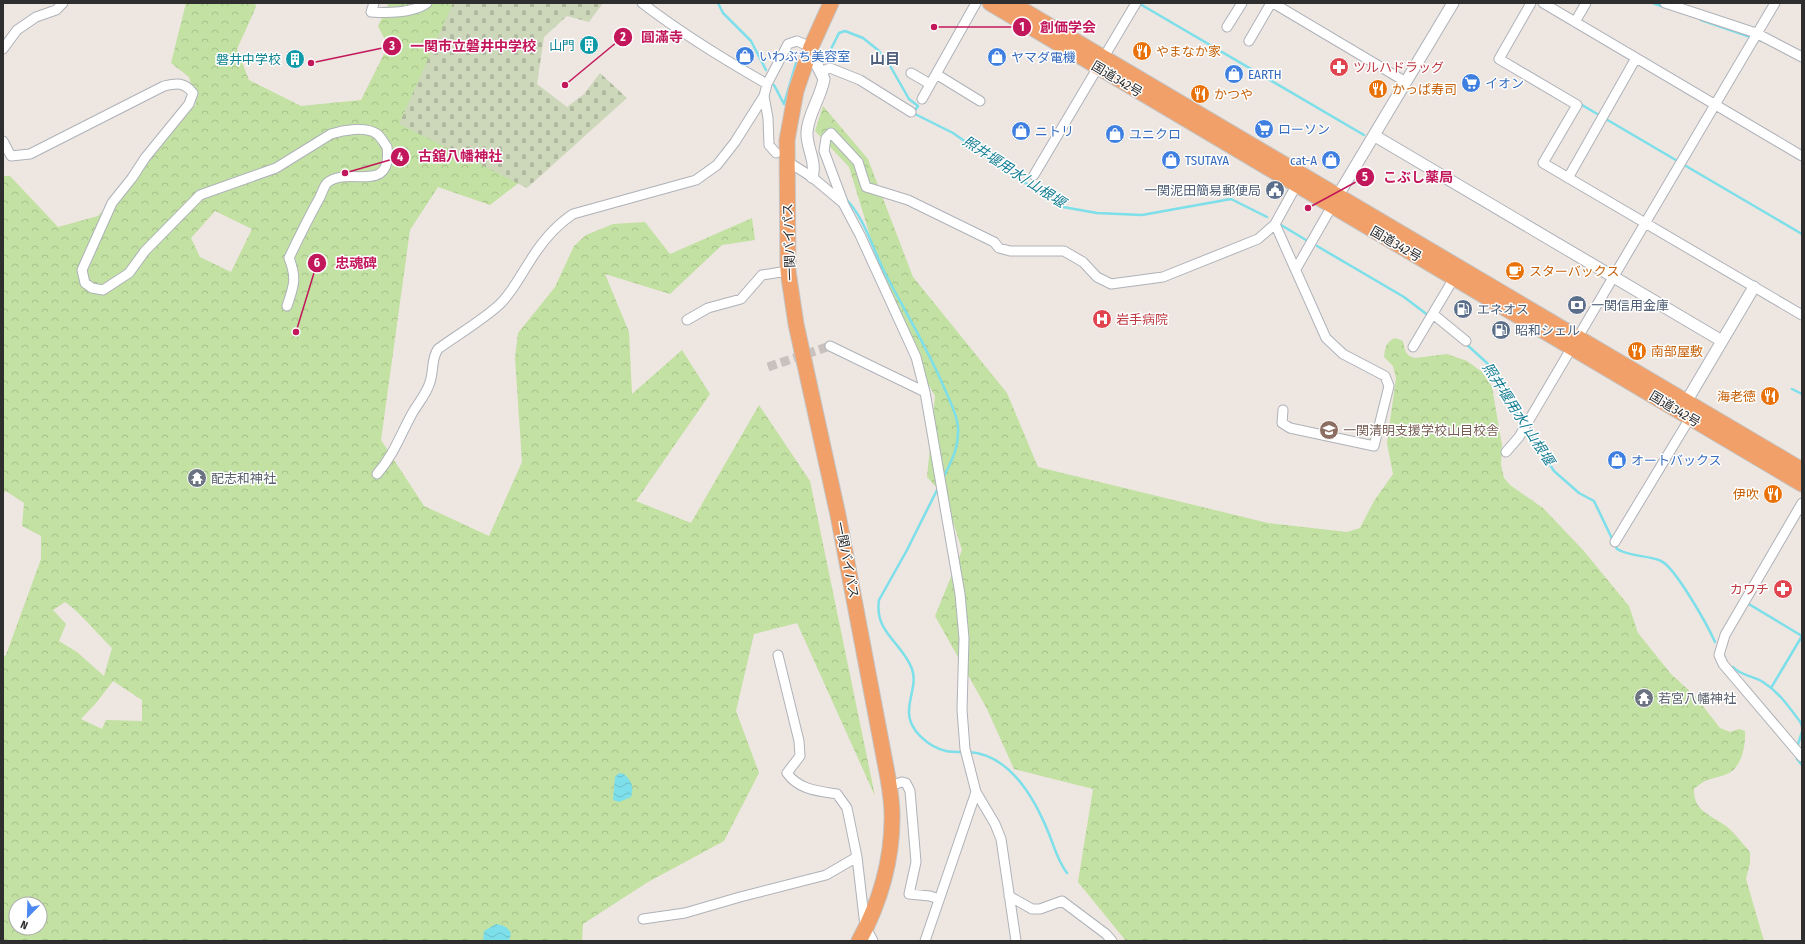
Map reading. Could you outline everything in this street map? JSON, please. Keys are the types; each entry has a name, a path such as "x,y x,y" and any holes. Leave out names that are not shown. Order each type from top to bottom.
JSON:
{"highway":[{"name":"一関バイパス","path":"831,3 811,47 796,91 787,140 790,170 788,271 796,324 838,515 889,786 892,814 890,853 882,888 866,936"},
{"name":"一関バイパス","path":"790,170 800,112 818,67 840,3"},
{"name":"国道342号","path":"990,3 1101,63 1575,342 1690,418 1802,484"},
{"name":"国道342号","path":"1011,3 1101,63 1296,186 1335,202 1454,278 1686,402 1802,470"}],"street":[{"path":"3,49 17,30 36,17 56,10 63,3"},
{"path":"374,3 371,12 378,13 418,8 426,3"},
{"path":"642,3 658,15 767,84"},
{"path":"922,99 976,3"},
{"path":"1034,175 1136,3"},
{"path":"1227,27 1242,3"},
{"path":"1248,41 1272,3 1406,82"},
{"path":"1296,269 1453,3"},
{"path":"1531,3 1499,59 1577,105 1543,163 1802,315"},
{"path":"1543,3 1802,156"},
{"path":"1575,22 1586,3"},
{"path":"1665,3 1756,33 1802,58"},
{"path":"1506,452 1519,437 1775,3"},
{"path":"378,474 388,461 427,390 431,381 434,355 438,349 500,304 517,283 549,234 562,221 572,214 696,180 717,165 735,142 764,96 767,84 788,44 797,41 811,47"},
{"path":"1568,178 1636,58"},
{"path":"818,67 830,68 855,77 911,112"},
{"path":"812,177 814,163 807,143 807,132 824,84 824,79 818,67"},
{"path":"911,73 930,84"},
{"path":"936,74 980,101"},
{"path":"3,141 11,156 30,154 164,86 179,83 188,87 193,92 189,104 145,158 132,178 112,203 94,239 82,270 85,283 92,288 103,290 130,273 145,251 200,195 276,168 330,134 340,131 366,130 377,134 387,147 386,166 380,174 372,177 337,179 327,183 289,258 294,270 295,282 286,306"},
{"path":"764,96 768,118 769,145 776,153"},
{"path":"1016,941 1002,839 976,792 965,749 962,718 964,638 960,594 925,392 916,357 860,235 843,203 824,150 826,138 831,133 858,162 866,187 908,200 994,242 999,248 1010,251 1064,251 1083,262 1097,277 1111,284 1163,277 1258,238 1275,224 1296,186"},
{"path":"1375,136 1722,341"},
{"path":"790,170 812,177 843,203"},
{"path":"1275,224 1326,338 1343,354 1385,376 1389,386 1374,446 1290,428 1282,423 1283,410"},
{"path":"687,320 708,308 741,299 762,275 788,271"},
{"path":"1413,347 1454,278"},
{"path":"1686,402 1754,287"},
{"path":"1433,314 1466,341"},
{"path":"830,346 925,392"},
{"path":"1615,542 1690,418"},
{"path":"1802,503 1724,635 1719,654 1723,664 1802,757"},
{"path":"778,655 799,741 800,756 787,773 792,780 801,786 837,794 847,808 857,857 866,936"},
{"path":"889,786 902,782 906,783 910,790 916,862 909,894 930,896 939,899"},
{"path":"925,941 976,792"},
{"path":"643,919 685,913 826,875 857,857"},
{"path":"1009,896 1032,909 1040,909 1062,901 1106,934 1112,941"}],"green space":[{"path":"186,3 255,3 256,7 237,49 249,80 301,106 361,100 388,46 378,26 389,3 512,3 523,81 594,125 490,205 438,187 410,230 381,440 424,506 489,536 522,462 515,358 518,333 555,287 574,246 586,235 613,224 645,222 670,254 752,218 755,240 722,245 670,294 605,274 629,332 632,394 682,350 710,394 636,501 691,523 759,405 810,481 875,796 797,623 754,634 736,711 759,773 724,841 648,882 583,924 582,941 3,941 3,657 6,655 41,559 41,536 22,526 24,503 6,491 3,494 3,176 10,176 58,227 98,216 196,104 189,77 171,63","holes":["215,211 252,229 231,272 200,257 191,238","65,602 78,613 112,648 104,676 77,652 59,641 66,624 53,610","113,681 142,700 142,721 106,720 102,729 81,719 97,702"]},
{"path":"453,3 603,3 589,22 567,16 544,37 537,84 567,107 584,94 600,73 627,98 527,188 399,124"},
{"path":"823,106 868,159 913,277 1007,393 1038,467 1268,523 1347,532 1360,528 1374,501 1393,474 1387,443 1396,378 1393,366 1384,357 1388,343 1395,338 1403,341 1407,354 1415,358 1447,354 1467,361 1482,372 1492,387 1502,445 1501,465 1504,478 1510,485 1543,508 1583,550 1629,606 1638,633 1671,674 1695,696 1720,728 1730,732 1739,729 1745,731 1744,749 1740,761 1736,767 1727,774 1699,785 1694,789 1694,796 1696,803 1704,812 1729,829 1750,852 1750,863 1746,879 1764,941 1126,941 1078,882 1093,789 1014,769 987,709 935,616 962,550 945,497 927,477 935,396 901,337 849,167 815,131"}],"water":[{"path":"619,773 624,774 629,779 632,784 632,790 631,797 619,802 613,800 615,777"},
{"path":"496,924 507,928 510,931 509,941 483,941 484,931"}],"waterway":[{"path":"718,3 723,13 751,41 766,70"},
{"path":"1653,3 1664,7"},
{"path":"1140,4 1364,135"},
{"path":"1701,20 1762,41"},
{"name":"照井堰用水/山根堰","path":"825,61 839,33 845,31 863,38 878,50 889,64 909,99 918,106 913,113 953,133 1010,173 1063,207 1097,213 1142,215 1231,199 1267,217"},
{"name":"照井堰用水/山根堰","path":"784,104 796,63"},
{"path":"774,85 784,104"},
{"path":"1582,105 1802,234"},
{"path":"846,199 853,207 863,224 884,271 932,361 955,414 958,427 956,448 943,478"},
{"name":"照井堰用水/山根堰","path":"1281,225 1306,240"},
{"name":"照井堰用水/山根堰","path":"1317,246 1404,297 1429,316"},
{"name":"照井堰用水/山根堰","path":"1465,343 1487,363 1523,424"},
{"path":"1792,389 1802,394"},
{"name":"照井堰用水/山根堰","path":"1527,430 1554,471 1579,493 1594,501 1617,549 1622,552 1656,559 1667,566 1691,598 1715,642"},
{"path":"939,486 907,550 879,600 879,611 881,621 885,629 908,660 912,669 914,680 909,706 912,725 921,737 933,746 946,751 964,752"},
{"path":"1747,603 1802,636"},
{"path":"1771,688 1802,636"},
{"name":"照井堰用水/山根堰","path":"1733,667 1736,670 1763,682 1774,691 1792,711 1801,723 1802,727"},
{"name":"照井堰用水/山根堰","path":"1797,747 1802,732"},
{"path":"969,752 984,755 997,761 1020,781 1029,793 1049,834 1059,859 1067,873"},
{"name":"照井堰用水/山根堰","path":"1797,759 1802,765"}],"tunnel":[{"path":"768,367 830,346"}],"place":[{"name":"創価学会","path":"934,27"},
{"name":"山門","path":"589,45"},
{"name":"やまなか家","path":"1142,51"},
{"name":"いわぶち美容室","path":"745,56"},
{"name":"ヤマダ電機","path":"997,57"},
{"name":"磐井中学校","path":"295,59"},
{"name":"一関市立磐井中学校","path":"311,63"},
{"name":"ツルハドラッグ","path":"1339,67"},
{"name":"EARTH","path":"1234,74"},
{"name":"イオン","path":"1471,83"},
{"name":"圓滿寺","path":"565,85"},
{"name":"かっぱ寿司","path":"1378,89"},
{"name":"かつや","path":"1200,94"},
{"name":"ローソン","path":"1264,129"},
{"name":"ニトリ","path":"1021,131"},
{"name":"ユニクロ","path":"1115,134"},
{"name":"TSUTAYA","path":"1171,160"},
{"name":"cat-A","path":"1331,160"},
{"name":"古舘八幡神社","path":"345,173"},
{"name":"一関泥田簡易郵便局","path":"1275,190"},
{"name":"こぶし薬局","path":"1308,208"},
{"name":"スターバックス","path":"1515,271"},
{"name":"一関信用金庫","path":"1577,305"},
{"name":"エネオス","path":"1463,309"},
{"name":"岩手病院","path":"1102,319"},
{"name":"昭和シェル","path":"1501,330"},
{"name":"忠魂碑","path":"296,332"},
{"name":"南部屋敷","path":"1637,351"},
{"name":"海老徳","path":"1770,396"},
{"name":"一関清明支援学校山目校舎","path":"1329,430"},
{"name":"オートバックス","path":"1617,460"},
{"name":"配志和神社","path":"197,478"},
{"name":"伊吹","path":"1773,494"},
{"name":"カワチ","path":"1783,589"},
{"name":"若宮八幡神社","path":"1644,698"}],"district":[{"name":"山目","path":"885,59"}]}
